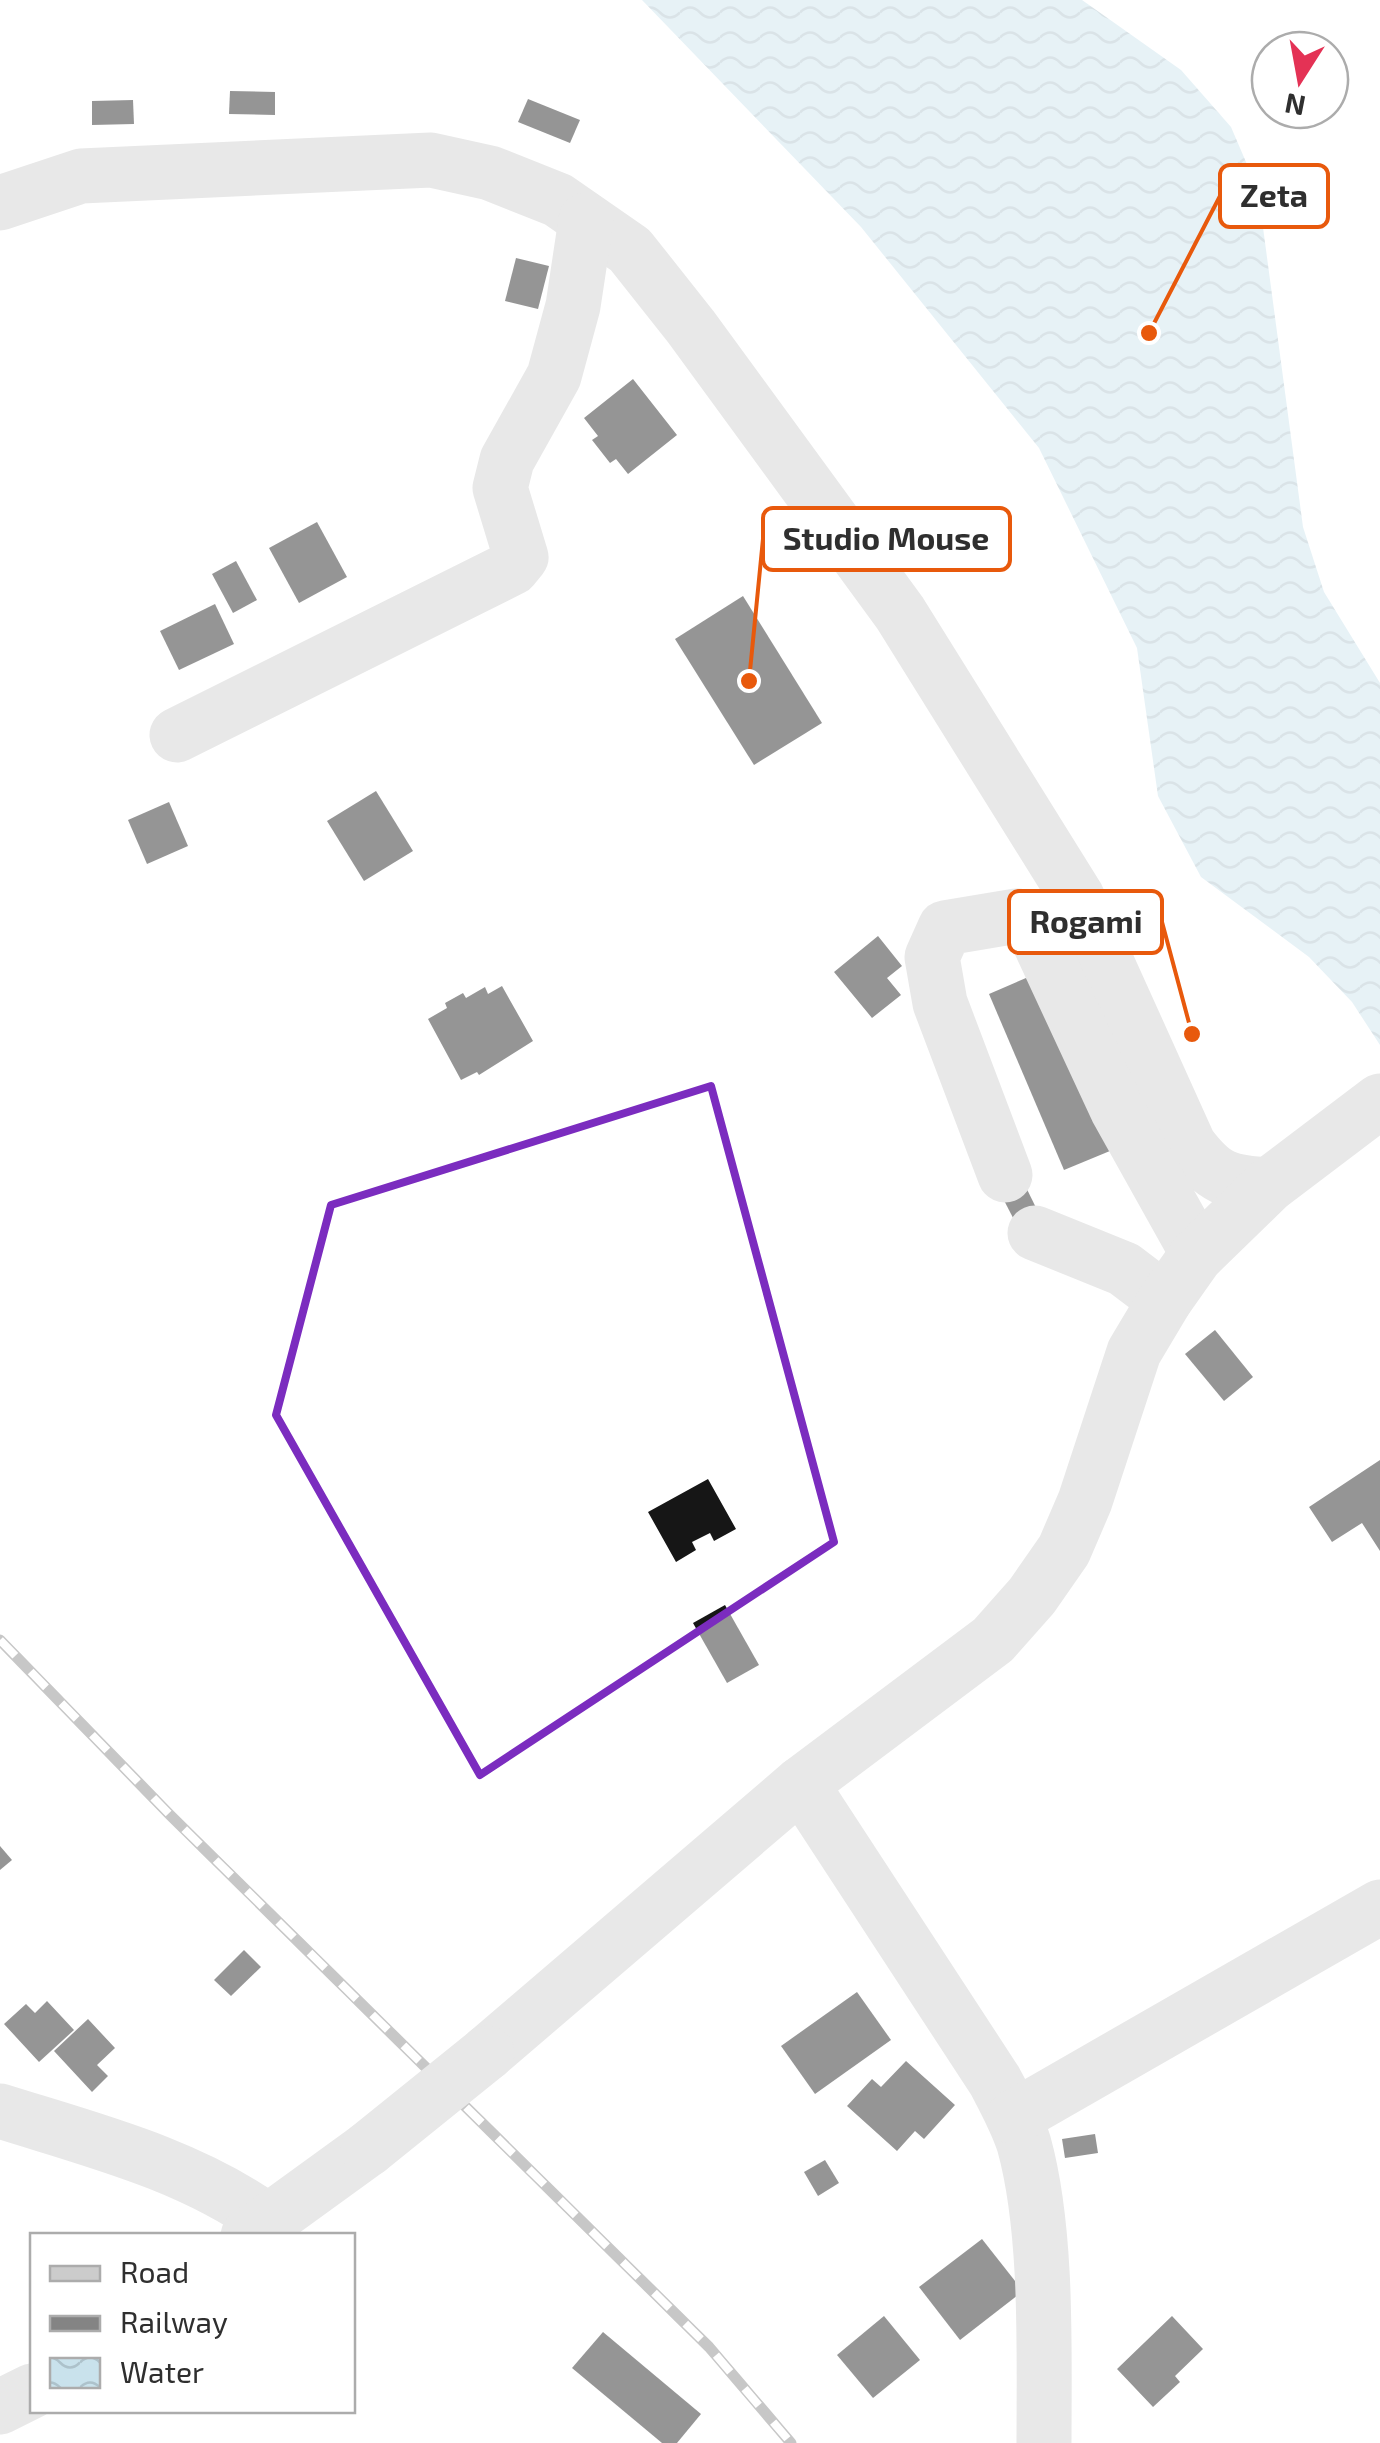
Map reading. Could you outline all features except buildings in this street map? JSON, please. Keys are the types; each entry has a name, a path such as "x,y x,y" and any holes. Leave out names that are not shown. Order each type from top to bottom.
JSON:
{"street":[{"path":"0,203 80,176 430,160 490,173 558,200 630,250 900,613 1077,896 1189,1145 1208,1170 1235,1183 1269,1185"},
{"path":"177,735 512,568 521,557 500,488 507,460 554,376 573,306 586,220"},
{"path":"1005,1176 940,1003 932,957 945,928 1016,916 1033,928 1117,1109 1198,1254"},
{"path":"0,2111 202,2180 233,2196 258,2228 368,2149 488,2053 801,1784 993,1640 1032,1596 1064,1550 1085,1501 1134,1352 1164,1300 1198,1254 1269,1185 1380,1100"},
{"path":"1035,1233 1124,1268 1164,1300"},
{"path":"801,1784 995,2081 1014,2117 1033,2186 1042,2286 1044,2443"},
{"path":"1014,2117 1380,1907"},
{"path":"0,2407 30,2393"}],"highlighted area":[{"path":"711,1086 834,1542 480,1775 276,1415 331,1205"}],"water":[{"path":"642,0 1082,0 1181,70 1231,127 1258,190 1303,527 1324,592 1380,683 1380,1045 1352,1002 1309,957 1201,877 1158,796 1137,648 1039,448 861,227"}],"railway":[{"path":"0,1640 170,1815 709,2347 791,2443"}],"place":[{"name":"Zeta","path":"1149,333"},
{"name":"Studio Mouse","path":"749,681"},
{"name":"Rogami","path":"1192,1034"}]}
